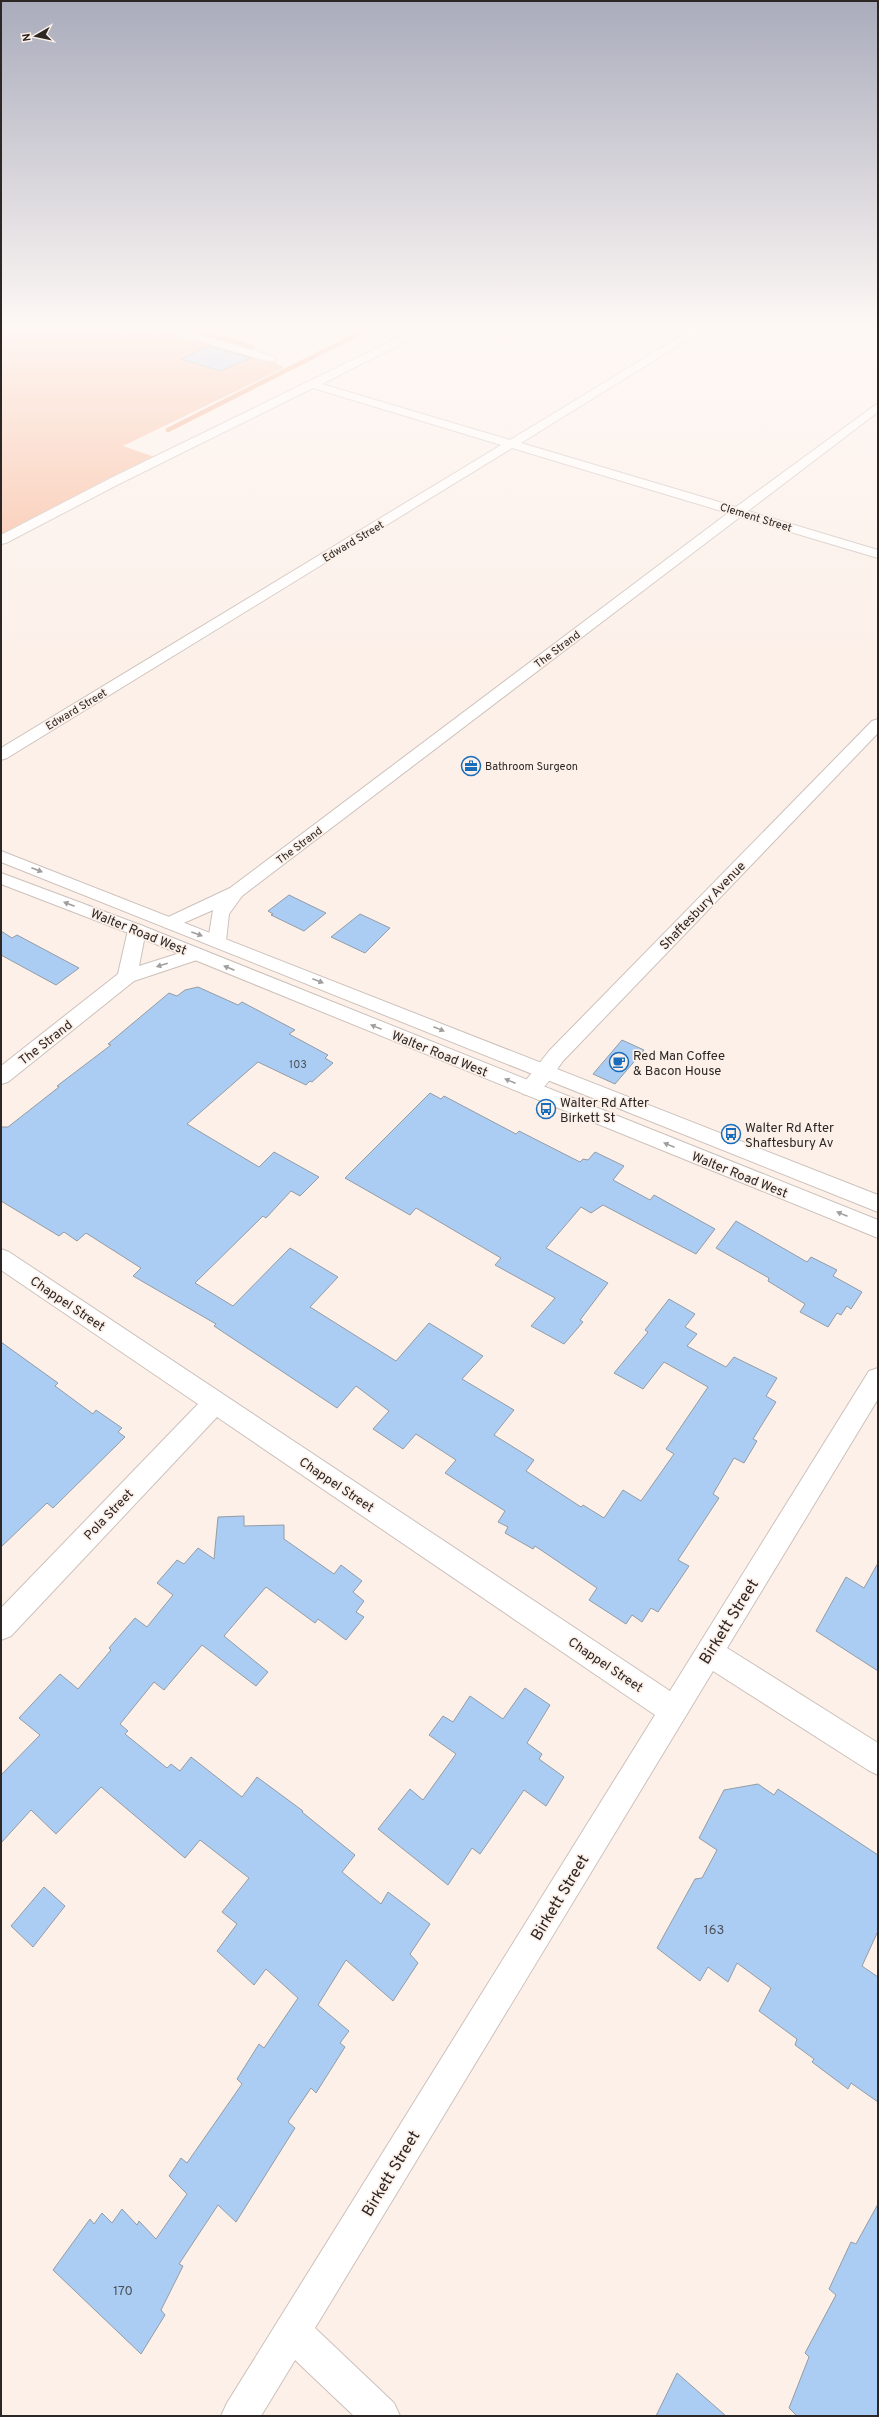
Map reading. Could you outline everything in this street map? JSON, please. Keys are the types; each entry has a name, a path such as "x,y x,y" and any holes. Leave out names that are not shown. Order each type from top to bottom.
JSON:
{"street":[{"path":"1,540 115,481 202,439"},
{"name":"Clement Street","path":"490,439 878,554"},
{"name":"Edward Street","path":"1,755 520,439"},
{"name":"The Strand","path":"170,923 236,892 835,439"},
{"name":"Shaftesbury Avenue","path":"530,1089 542,1071 878,724"},
{"name":"Walter Road West","path":"1,856 878,1204"},
{"name":"Walter Road West","path":"1,878 137,930 878,1229"},
{"name":"The Strand","path":"217,941 220,913 236,892"},
{"path":"127,977 137,930"},
{"name":"The Strand","path":"1,1077 127,977 196,954"},
{"name":"Chappel Street","path":"1,1258 673,1710"},
{"name":"Birkett Street","path":"240,2416 878,1378"},
{"name":"Pola Street","path":"1,1627 215,1402"},
{"path":"709,1652 878,1760"},
{"path":"292,2332 381,2416"}],"shaded area":[{"path":"1,439 138,439 123,446 160,459 1,540"}],"building":[{"path":"289,895 326,913 304,931 271,915 273,914 268,911"},
{"path":"360,914 390,928 365,953 331,937"},
{"path":"1,931 12,938 17,935 79,968 56,985 1,955"},
{"path":"198,987 238,1005 242,1002 295,1030 289,1034 328,1055 325,1058 333,1063 312,1082 310,1081 306,1085 258,1062 187,1124 259,1167 274,1152 319,1177 300,1196 291,1191 266,1218 263,1216 195,1283 233,1306 290,1248 338,1277 310,1307 396,1361 429,1323 483,1356 462,1379 514,1410 494,1435 534,1460 526,1471 581,1507 583,1505 604,1518 623,1490 641,1501 674,1454 666,1449 708,1387 664,1362 643,1389 614,1373 648,1332 645,1330 669,1299 695,1314 685,1327 697,1334 687,1346 726,1367 734,1357 777,1378 766,1396 776,1402 753,1439 757,1441 744,1463 734,1458 713,1494 719,1498 678,1560 689,1566 658,1612 651,1608 642,1622 632,1615 626,1624 589,1600 597,1588 535,1546 533,1549 505,1533 508,1527 498,1522 505,1511 445,1473 456,1460 416,1434 403,1449 373,1429 389,1411 356,1386 337,1408 214,1326 216,1324 133,1276 141,1268 86,1233 77,1241 64,1232 59,1236 1,1201 1,1127 8,1127 59,1087 57,1086 111,1045 108,1044 169,993 177,996 185,990"},
{"name":"Red Man Coffee & Bacon House","path":"622,1040 644,1050 615,1084 593,1074"},
{"path":"430,1093 441,1099 444,1096 516,1134 519,1131 580,1162 583,1159 588,1160 595,1152 624,1166 613,1180 650,1200 654,1195 715,1229 696,1254 603,1205 591,1213 581,1207 546,1248 608,1283 580,1320 583,1322 564,1344 531,1326 555,1298 495,1265 501,1258 416,1208 410,1215 345,1178"},
{"path":"736,1221 807,1262 811,1257 837,1270 833,1276 862,1292 851,1309 847,1306 841,1315 837,1313 828,1327 800,1312 805,1304 768,1281 769,1278 716,1248"},
{"path":"1,1342 58,1383 55,1386 93,1414 96,1410 122,1428 118,1432 125,1437 53,1508 47,1503 1,1547"},
{"path":"244,1516 244,1526 284,1525 284,1539 334,1574 341,1565 362,1581 353,1592 364,1601 356,1612 364,1617 346,1640 318,1619 315,1623 266,1587 224,1636 268,1672 256,1686 202,1645 164,1690 154,1682 120,1724 128,1731 125,1734 167,1768 171,1764 180,1771 191,1757 242,1797 257,1777 303,1811 302,1812 355,1855 342,1872 381,1904 388,1892 430,1924 410,1954 418,1963 393,2001 346,1960 318,2005 349,2031 340,2043 345,2047 316,2093 311,2088 288,2122 295,2128 236,2222 218,2205 179,2264 183,2266 161,2310 165,2315 141,2354 53,2270 90,2219 94,2224 102,2213 112,2223 122,2209 137,2225 139,2221 156,2239 187,2194 169,2176 181,2158 187,2163 242,2084 237,2079 259,2044 264,2048 298,1998 266,1969 254,1985 217,1951 237,1924 222,1912 249,1878 200,1840 185,1858 101,1787 56,1834 31,1810 1,1843 1,1775 40,1735 19,1718 60,1674 78,1689 111,1650 109,1648 135,1618 147,1627 173,1595 157,1583 177,1560 184,1564 198,1548 214,1559 218,1517"},
{"path":"878,1563 878,1671 816,1631 846,1577 864,1588"},
{"path":"525,1688 550,1705 527,1743 542,1754 539,1759 564,1777 546,1806 524,1790 480,1854 472,1848 448,1885 378,1829 410,1789 423,1800 456,1754 429,1735 443,1716 453,1722 470,1696 503,1719"},
{"path":"758,1784 774,1795 778,1789 878,1855 878,1931 862,1966 878,1977 878,2102 851,2083 848,2089 812,2062 814,2059 795,2045 797,2039 759,2011 771,1988 737,1963 728,1982 708,1967 700,1981 657,1948 695,1879 702,1878 717,1850 699,1838 724,1790"},
{"path":"44,1887 65,1906 33,1947 11,1926"},
{"path":"878,2204 878,2416 797,2416 789,2408 809,2357 805,2353 836,2295 829,2289 851,2242 856,2244"},
{"path":"677,2373 726,2416 656,2416"}],"place":[{"name":"Bathroom Surgeon","path":"471,766"},
{"name":"Red Man Coffee & Bacon House","path":"619,1062"},
{"name":"Walter Rd After Birkett St","path":"546,1109"},
{"name":"Walter Rd After Shaftesbury Av","path":"731,1134"}]}
